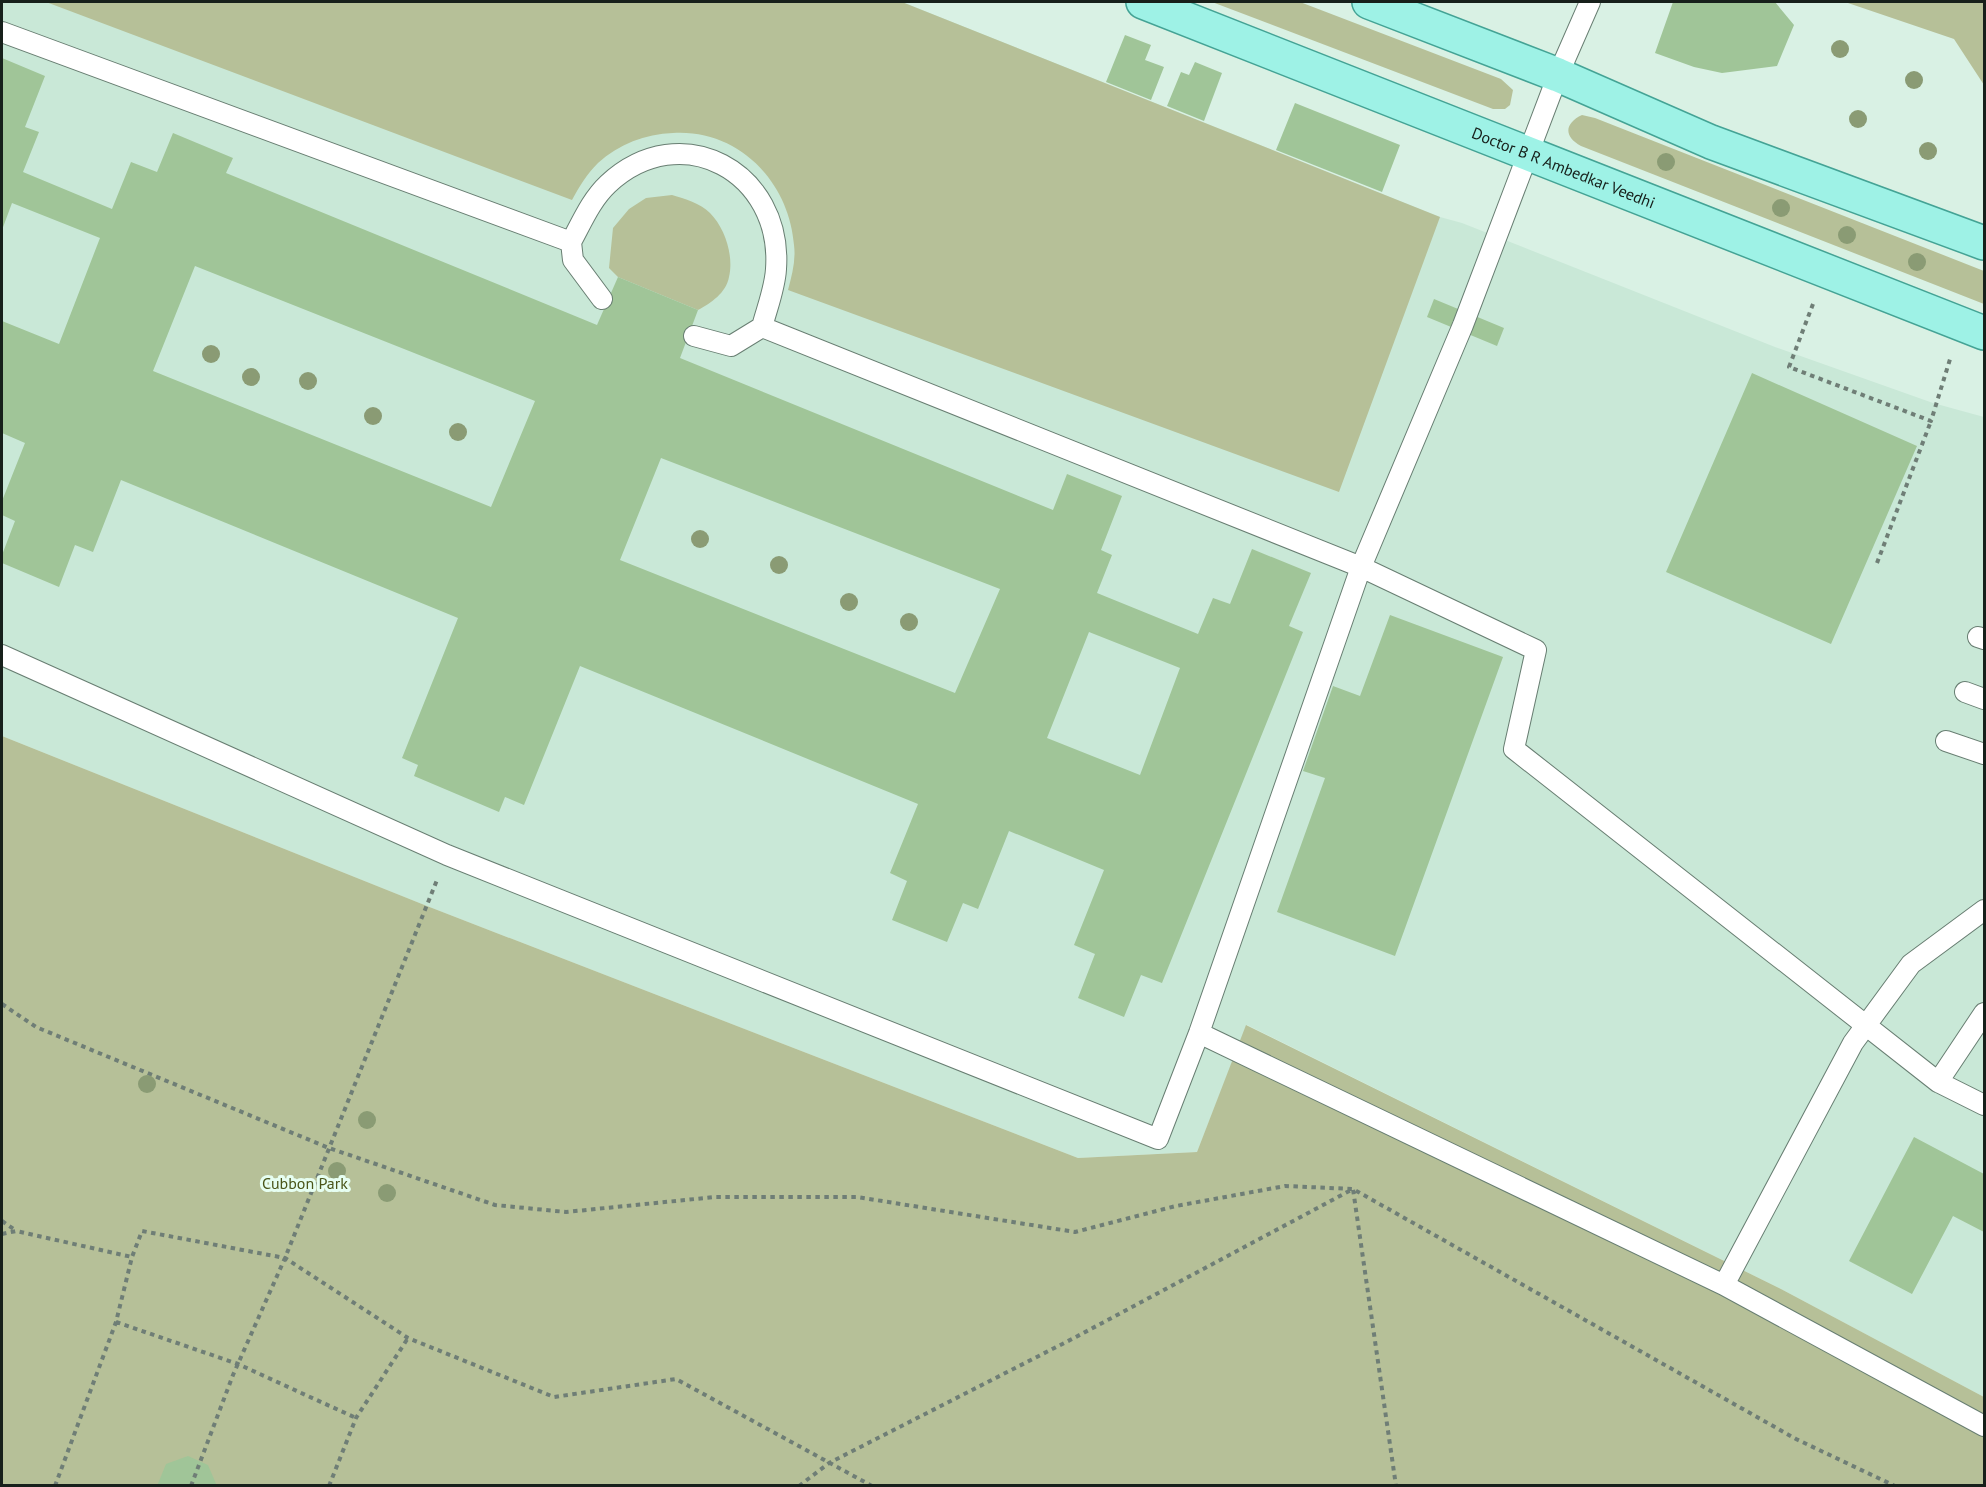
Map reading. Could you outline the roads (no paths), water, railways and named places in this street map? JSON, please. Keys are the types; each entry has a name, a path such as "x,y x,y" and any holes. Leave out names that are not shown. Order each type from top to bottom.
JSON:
{"main road":[{"name":"Doctor B R Ambedkar Veedhi","path":"1143,2 1973,328"},
{"path":"1369,2 1558,75 1711,142 1984,243"}],"lane":[{"path":"2,655 447,855 1158,1139 1199,1034 1361,567 1463,326 1558,75 1590,2"},
{"path":"2,32 571,242"},
{"path":"602,299 573,260 571,242 598,195 609,183 636,166 661,156 684,154 722,164 736,172 748,183 762,201 769,218 776,268 762,327 730,346 694,336"},
{"path":"762,327 1361,567 1536,650 1514,749 1938,1082 1984,1105"},
{"path":"1965,692 1984,699"},
{"path":"1946,741 1984,754"},
{"path":"1724,1285 1853,1043 1911,964 1984,910"},
{"path":"1938,1082 1984,1013"},
{"path":"1199,1034 1724,1285 1984,1426"}],"park label":[{"name":"Cubbon Park","path":"305,1183"}]}
